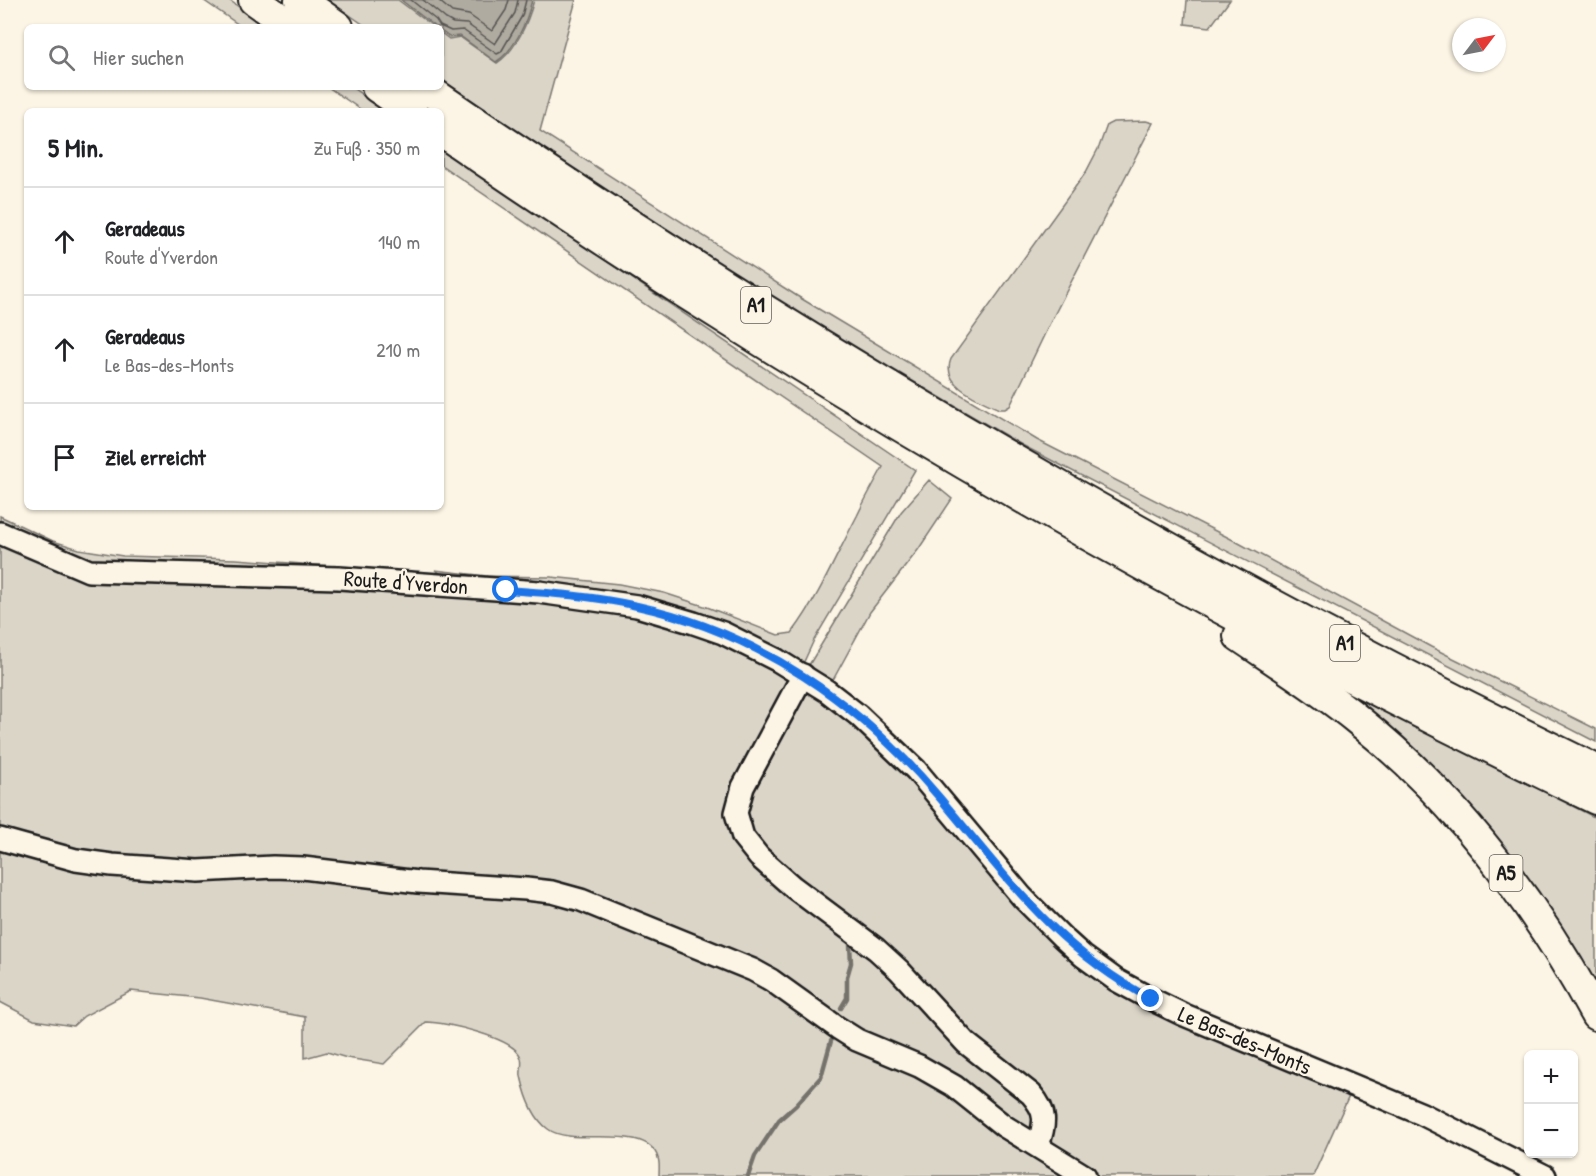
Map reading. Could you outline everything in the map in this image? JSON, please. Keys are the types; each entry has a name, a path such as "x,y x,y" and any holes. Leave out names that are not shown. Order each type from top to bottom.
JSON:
{"highway":[{"path":"254,0 288,24"},
{"path":"300,0 334,24"},
{"path":"381,90 408,108"},
{"name":"A1","path":"429,90 694,266 974,437 1146,536 1272,604 1596,770"},
{"name":"A1","path":"444,133 605,241 756,337 970,466 1107,544 1360,681 1596,799"},
{"name":"A5","path":"1107,544 1334,702 1359,721 1419,775 1475,834 1524,897 1563,957 1596,1015"}],"street":[{"name":"Route d'Yverdon","path":"0,533 89,570 339,578 539,592 638,606 723,633 760,650 803,675"},
{"path":"803,675 743,787 736,813 743,837 754,852 793,887 884,956 966,1043 1031,1094 1038,1102 1044,1116 1045,1124 1038,1146"},
{"name":"Le Bas-des-Monts","path":"803,675 843,703 885,739 922,777 1036,912 1083,956 1116,980 1182,1014 1422,1114 1545,1176"},
{"path":"0,839 76,860 112,865 198,871 273,867 314,869 418,882 552,892 581,900 753,970 857,1040 919,1066 954,1086 1004,1126 1085,1176"}],"shaded area":[{"path":"203,0 229,0 263,24 238,24"},
{"path":"328,0 398,0 430,24 363,24"},
{"path":"534,0 576,0 540,131 797,296 1037,440 1235,541 1431,647 1596,729 1596,742 1022,445 874,358 728,268 444,81 444,35 449,39 460,37 497,63 515,44"},
{"path":"1187,0 1230,0 1210,27 1185,24"},
{"path":"332,90 355,90 382,108 359,108"},
{"path":"1146,121 1153,123 1010,406 999,409 964,391 951,377 949,369 951,359 1086,172 1107,125 1113,122"},
{"path":"444,151 915,470 814,640 802,666 749,639 446,577 435,570 487,576 551,577 619,584 664,593 778,635 792,633 819,591 883,467 444,167"},
{"path":"929,480 952,499 918,550 870,612 827,691 1083,956 1354,1085 1313,1176 659,1176 658,1158 651,1147 640,1141 625,1138 574,1136 559,1134 548,1129 538,1119 527,1098 521,1076 521,1058 507,1044 479,1032 426,1022 384,1064 327,1052 305,1058 305,1017 200,998 131,991 84,1016 73,1026 34,1020 0,1002 0,536 89,574 637,606 803,675 901,512"},
{"path":"0,516 53,541 79,549 123,556 236,559 413,574 89,568 0,530"},
{"path":"1345,691 1596,818 1596,998 1341,696"}],"water":[{"path":"401,0 532,0 519,35 509,50 496,62 460,36 449,37 444,33 444,24 432,24"}],"waterway":[{"path":"841,1008 847,998 847,977 851,963 850,945"},
{"path":"748,1176 755,1156 779,1120 821,1077 831,1041"}],"route":[{"path":"506,590 604,600 638,606 694,622 751,646 803,675 843,703 898,751 940,797 1022,897 1062,938 1105,972 1151,999"}]}
